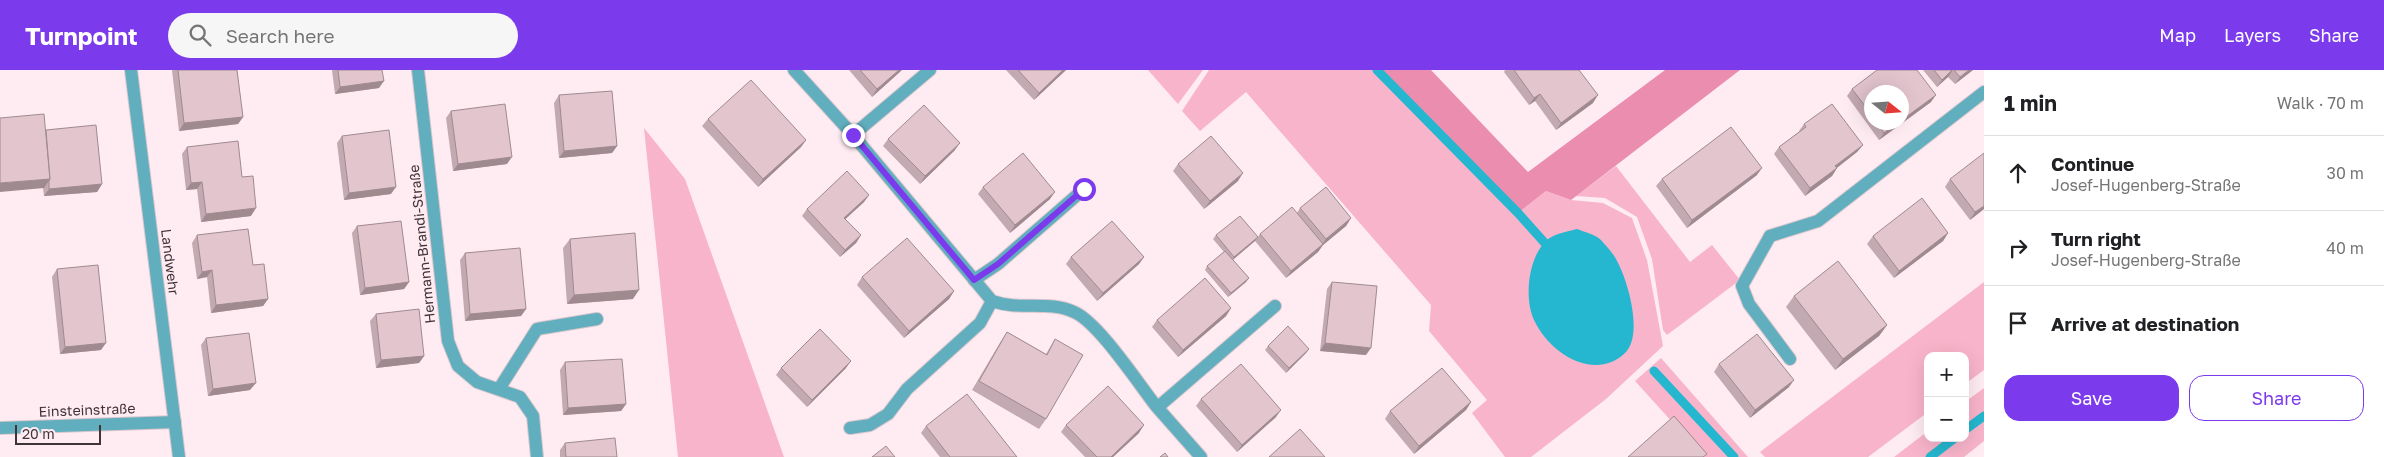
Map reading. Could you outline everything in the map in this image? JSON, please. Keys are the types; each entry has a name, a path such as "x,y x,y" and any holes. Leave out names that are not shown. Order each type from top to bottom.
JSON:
{"street":[{"name":"Landwehr","path":"131,70 179,457"},
{"name":"Hermann-Brandi-Straße","path":"418,70 448,341 458,366 477,382 520,397 533,416 538,457"},
{"path":"794,70 853,135 992,300 1008,306 1056,306 1074,312 1090,322 1158,407 1202,457"},
{"path":"853,135 930,70"},
{"path":"1790,360 1749,304 1742,286 1770,236 1818,222 1984,92"},
{"path":"974,280 998,264 1084,189"},
{"path":"850,428 870,425 888,414 907,389 980,323 992,300"},
{"path":"1158,407 1275,306"},
{"path":"499,389 537,329 597,319"},
{"name":"Einsteinstraße","path":"0,428 175,422"}],"shaded area":[{"path":"1148,70 1203,70 1178,104"},
{"path":"1209,70 1377,70 1518,213 1546,191 1571,200 1603,203 1632,218 1647,260 1663,346 1606,399 1531,457 1505,457 1472,413 1487,400 1429,331 1431,305 1246,92 1200,131 1182,111"},
{"path":"1377,70 1431,70 1528,172 1665,70 1740,70 1571,200 1546,191 1518,213"},
{"path":"644,128 685,179 784,457 678,457"},
{"path":"1616,166 1690,262 1712,245 1740,280 1667,335 1663,330 1652,259 1637,217 1605,198 1576,196"},
{"path":"1984,282 1984,370 1969,381 1969,352 1924,352 1924,415 1868,457 1765,457 1760,452"},
{"path":"1661,358 1748,457 1704,457 1635,381"},
{"path":"1984,388 1984,441 1964,457 1894,457 1924,434 1924,442 1969,442 1969,399"}],"water":[{"path":"1577,229 1599,238 1614,256 1625,281 1632,307 1634,320 1631,343 1626,352 1614,361 1601,365 1587,364 1574,360 1550,343 1534,320 1529,301 1532,268 1540,248 1553,236"}],"building":[{"path":"178,70 237,70 243,117 184,123"},
{"path":"338,70 382,70 384,81 340,87"},
{"path":"860,70 899,70 877,89"},
{"path":"1018,70 1063,70 1039,93"},
{"path":"1514,70 1579,70 1598,95 1561,123 1540,94 1534,98"},
{"path":"1877,70 1917,70 1936,95 1909,115 1909,85 1864,85 1864,105 1852,89"},
{"path":"1934,70 1952,70 1942,80"},
{"path":"1954,70 1969,70 1960,77"},
{"path":"751,80 806,140 763,179 708,119"},
{"path":"612,91 617,146 564,151 559,95"},
{"path":"505,104 512,157 458,164 451,111"},
{"path":"1832,104 1863,145 1810,188 1779,147 1806,127 1804,124"},
{"path":"924,105 960,143 925,176 888,139"},
{"path":"44,114 50,179 0,183 0,118"},
{"path":"96,125 102,184 49,189 50,179 46,130"},
{"path":"1731,127 1762,168 1692,220 1662,179"},
{"path":"389,130 396,187 349,193 342,136"},
{"path":"1211,136 1243,173 1210,201 1178,164"},
{"path":"238,141 242,177 253,176 256,208 206,214 202,182 191,183 187,147"},
{"path":"1023,153 1055,192 1015,225 983,187"},
{"path":"1984,153 1984,206 1975,212 1950,179"},
{"path":"847,171 869,195 844,218 861,235 845,250 807,209"},
{"path":"1326,187 1351,218 1326,239 1300,208"},
{"path":"1922,198 1948,233 1899,271 1873,236"},
{"path":"1292,207 1323,244 1291,271 1260,234"},
{"path":"1240,216 1258,237 1234,257 1216,235"},
{"path":"401,221 409,282 365,288 357,226"},
{"path":"1112,221 1144,257 1103,293 1071,257"},
{"path":"248,229 253,265 264,264 268,299 216,305 212,270 202,272 197,235"},
{"path":"635,233 639,290 574,295 570,239"},
{"path":"907,238 954,291 909,331 862,277"},
{"path":"520,248 526,309 470,314 465,253"},
{"path":"1225,251 1249,278 1231,293 1207,266"},
{"path":"1838,261 1887,325 1843,359 1794,296"},
{"path":"98,265 106,343 65,347 57,269"},
{"path":"1205,278 1231,308 1183,350 1157,320"},
{"path":"1332,282 1377,286 1371,348 1325,343"},
{"path":"419,309 424,356 381,360 376,314"},
{"path":"1288,326 1309,349 1289,368 1268,346"},
{"path":"820,329 851,361 812,400 781,368"},
{"path":"1007,332 1047,355 1055,339 1083,355 1046,419 979,381"},
{"path":"249,333 256,383 213,389 206,338"},
{"path":"1757,334 1794,380 1755,410 1719,364"},
{"path":"622,359 626,404 568,408 565,362"},
{"path":"1241,364 1281,410 1242,445 1201,399"},
{"path":"1442,368 1471,402 1419,446 1390,411"},
{"path":"1108,386 1144,425 1111,457 1097,457 1066,425"},
{"path":"967,394 1017,457 950,457 926,426"},
{"path":"1674,416 1707,454 1703,457 1628,457"},
{"path":"1300,429 1325,457 1269,457"},
{"path":"615,438 617,457 566,457 565,443"},
{"path":"886,446 895,457 872,457"},
{"path":"1165,453 1168,457 1160,457"}],"waterway":[{"path":"1377,70 1518,213 1552,251"},
{"path":"1654,371 1734,457"},
{"path":"1969,427 1984,416"},
{"path":"1930,457 1950,442"}],"route":[{"path":"853,135 974,280 998,264 1084,189"}]}
